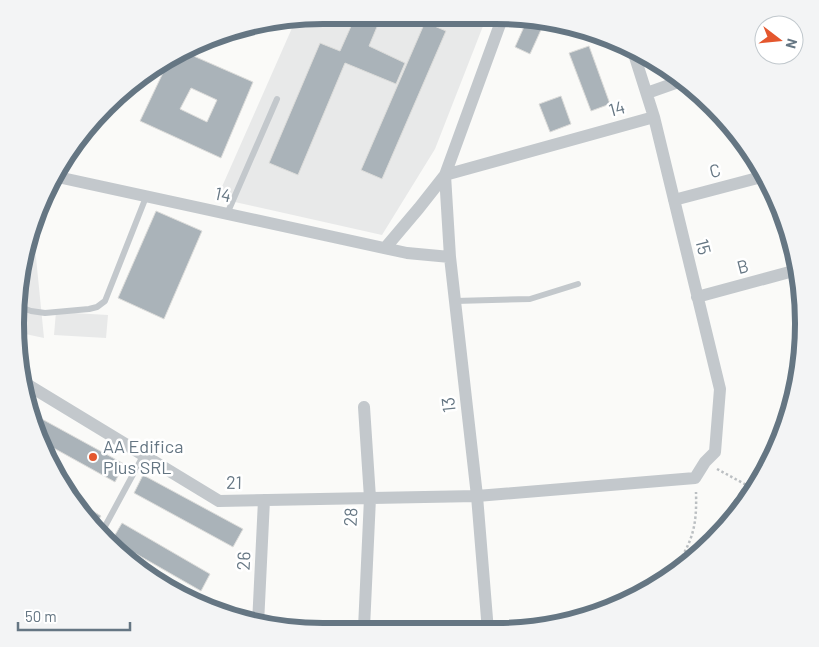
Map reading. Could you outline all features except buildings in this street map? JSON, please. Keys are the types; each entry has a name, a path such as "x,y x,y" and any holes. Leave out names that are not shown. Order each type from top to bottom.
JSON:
{"street":[{"name":"13","path":"386,247 420,208 445,174 499,24"},
{"name":"15","path":"636,59 654,117 720,389 715,452 705,462"},
{"name":"14","path":"647,93 675,84"},
{"name":"14","path":"445,174 654,117"},
{"name":"13","path":"445,174 450,257 477,496 487,623"},
{"name":"14","path":"62,178 407,253 450,257"},
{"name":"C","path":"674,200 757,178"},
{"name":"B","path":"697,297 790,272"},
{"name":"21","path":"31,387 219,501 477,496 695,478"},
{"name":"28","path":"364,407 370,498 364,623"},
{"path":"695,478 705,462"},
{"name":"26","path":"258,616 264,500"}],"lane":[{"path":"227,214 277,99"},
{"path":"24,308 45,312 88,310 97,308 105,301 146,197"},
{"path":"455,300 530,299 578,284"},
{"path":"104,527 143,456"}],"path":[{"path":"705,462 748,486"},
{"path":"680,559 694,533 697,512 695,478"}],"shaded area":[{"path":"484,24 435,149 382,235 217,198 293,25"},
{"path":"35,244 44,338 24,334 26,284"},
{"path":"56,312 108,315 106,338 54,335"}],"railway":[{"path":"729,510 755,473"}],"place":[{"name":"AA Edifica Plus SRL","path":"93,457"}]}
